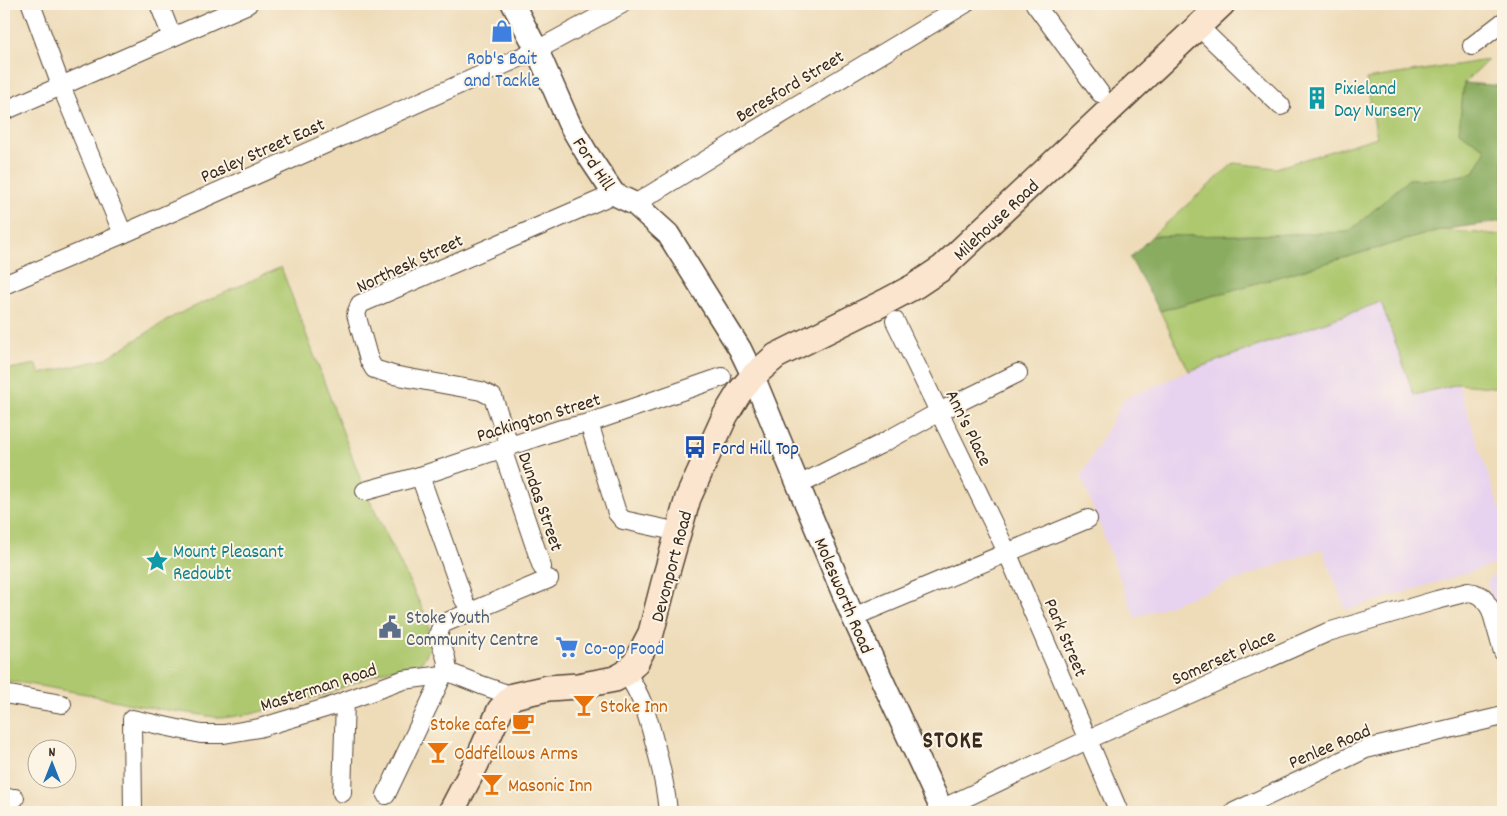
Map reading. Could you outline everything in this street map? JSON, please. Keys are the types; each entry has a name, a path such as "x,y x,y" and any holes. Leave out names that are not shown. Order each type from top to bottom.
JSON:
{"main road":[{"name":"Milehouse Road","path":"738,382 776,356 885,302 942,268 1222,4"},
{"name":"Devonport Road","path":"626,673 641,655 651,634 688,498 725,416 738,382"},
{"path":"451,812 476,764 500,710 513,696 548,688 615,679 626,673"}],"street":[{"path":"31,4 61,86 124,234"},
{"path":"160,4 172,37"},
{"path":"4,111 248,4"},
{"name":"Ford Hill","path":"513,4 537,50 569,123 586,152 614,194 636,204 668,234 740,349 738,382"},
{"name":"Pasley Street East","path":"4,285 124,234 537,50 622,4"},
{"name":"Beresford Street","path":"636,204 737,140 965,4"},
{"path":"1035,4 1100,93"},
{"path":"1472,46 1503,22"},
{"path":"1199,26 1281,106"},
{"name":"Northesk Street","path":"506,448 493,397 481,390 393,375 374,369 369,360 356,314 360,304 614,194"},
{"name":"Ann's Place","path":"896,321 1008,552"},
{"path":"798,485 1018,373"},
{"name":"Packington Street","path":"365,492 420,476 561,429 738,382"},
{"name":"Molesworth Road","path":"738,382 798,485 853,617 940,811"},
{"path":"589,423 617,513 622,520 679,532"},
{"name":"Dundas Street","path":"446,674 446,658 438,635 442,624 545,573 506,448"},
{"path":"420,476 464,600"},
{"path":"853,617 1088,519"},
{"name":"Park Street","path":"1008,552 1119,812"},
{"name":"Somerset Place","path":"940,811 1088,740 1328,632 1468,592 1483,597 1491,610 1503,652"},
{"path":"626,673 636,688 645,709 665,783 668,812"},
{"path":"386,796 446,674"},
{"name":"Masterman Road","path":"133,812 132,718 201,734 224,734 259,728 345,701 403,680 446,674 513,696"},
{"path":"4,694 62,704"},
{"path":"342,793 345,701"},
{"name":"Penlee Road","path":"1234,812 1366,748 1503,716"}],"shaded area":[{"path":"1382,302 1414,395 1458,384 1503,519 1503,556 1493,565 1346,610 1322,548 1135,618 1081,476 1124,399 1189,371"},
{"path":"1503,567 1503,639 1487,581"}],"green space":[{"path":"1488,60 1464,83 1459,132 1487,149 1474,173 1442,179 1409,179 1349,232 1152,236 1234,163 1276,168 1377,137 1366,79"},
{"path":"1464,83 1503,86 1503,221 1440,230 1160,311 1130,258 1152,236 1349,232 1409,179 1442,179 1474,173 1486,149 1459,132"},
{"path":"1440,230 1503,235 1503,388 1458,384 1414,395 1381,302 1189,371 1160,311"},
{"path":"281,267 365,491 427,618 432,645 422,662 381,672 323,695 251,714 222,718 140,706 86,694 4,680 4,370 36,364 40,374 105,359 174,316"}],"place":[{"name":"Rob's Bait and Tackle","path":"502,31"},
{"name":"Pixieland Day Nursery","path":"1317,98"},
{"name":"Ford Hill Top","path":"695,447"},
{"name":"Mount Pleasant Redoubt","path":"157,561"},
{"name":"Stoke Youth Community Centre","path":"390,627"},
{"name":"Co-op Food","path":"567,647"},
{"name":"Stoke Inn","path":"584,705"},
{"name":"Stoke cafe","path":"523,723"},
{"name":"Oddfellows Arms","path":"438,752"},
{"name":"Masonic Inn","path":"492,784"}],"district":[{"name":"STOKE","path":"953,739"}]}
